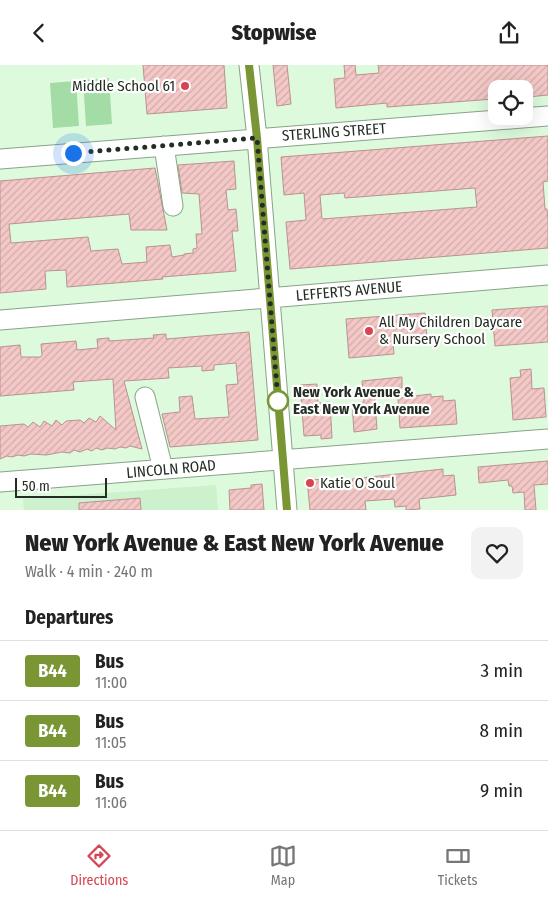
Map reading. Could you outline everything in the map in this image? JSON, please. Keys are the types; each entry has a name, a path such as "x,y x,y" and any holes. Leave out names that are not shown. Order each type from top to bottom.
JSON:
{"street":[{"path":"249,65 257,138 287,510"},
{"name":"STERLING STREET","path":"0,159 548,116"},
{"path":"164,146 172,206"},
{"name":"LEFFERTS AVENUE","path":"0,319 548,275"},
{"path":"145,397 163,469"},
{"name":"LINCOLN ROAD","path":"0,482 548,439"}],"shaded area":[{"path":"109,78 112,124 86,126 83,80"},
{"path":"76,81 79,126 53,128 50,83"},
{"path":"216,485 218,510 24,510 23,499"}],"building":[{"name":"Middle School 61","path":"143,65 224,65 227,108 147,114"},
{"path":"273,65 287,65 291,104 277,106"},
{"path":"344,65 355,65 356,75 379,73 378,65 548,65 548,95 533,96 533,80 488,80 488,99 387,107 387,103 336,108 334,79 345,78"},
{"path":"548,136 548,181 543,182 545,209 547,209 548,220 548,248 290,269 286,222 306,220 304,193 284,195 281,157","holes":["475,188 477,207 322,219 320,195 344,193 345,198"]},
{"path":"234,161 236,189 226,190 228,210 236,209 238,231 232,231 236,271 67,287 66,270 45,271 46,289 0,293 0,181 155,168 167,230 131,230 129,214 9,224 11,243 88,237 91,251 118,249 122,264 147,262 146,247 170,245 172,257 193,253 193,249 197,248 196,234 202,234 199,194 182,193 178,165"},
{"path":"548,306 548,342 495,346 492,310"},
{"name":"All My Children Daycare & Nursery School","path":"425,313 427,339 393,343 394,354 349,358 346,319"},
{"path":"249,332 258,440 170,447 162,414 180,412 179,397 192,396 195,419 229,417 226,385 238,384 236,363 214,365 214,370 202,371 202,366 168,368 169,378 124,381 142,449 130,446 102,450 96,448 92,451 87,449 80,452 74,450 70,453 18,455 0,459 0,426 24,424 28,427 33,422 40,427 44,421 52,426 56,420 62,425 66,421 80,420 84,423 89,418 96,422 100,416 116,430 113,379 73,382 74,390 0,396 0,347 20,345 21,357 40,357 42,355 41,344 76,341 77,350 98,348 97,339 109,338 109,341 154,338 153,335 166,334 166,339"},
{"path":"531,369 532,389 544,388 546,417 513,420 510,378 521,377 520,370"},
{"path":"402,377 402,388 374,390 377,429 354,432 352,403 364,402 362,381"},
{"path":"317,384 318,403 330,402 332,438 321,439 321,435 304,436 300,385"},
{"path":"431,394 431,397 443,396 443,401 455,400 457,424 400,428 398,398"},
{"path":"548,461 548,484 534,485 536,510 525,510 524,492 513,493 512,486 509,486 508,480 479,483 478,467"},
{"path":"443,469 443,476 454,475 456,495 419,499 420,509 406,510 406,506 395,507 394,499 365,501 366,510 310,510 307,480 330,479 330,483 353,482 352,479"},
{"path":"262,484 264,510 230,510 229,490 251,488 251,485"},
{"path":"140,498 141,510 79,510 79,503"}],"bus line":[{"name":"B44","path":"249,65 257,138 287,510"}],"place":[{"name":"Middle School 61","path":"185,86"},
{"name":"All My Children Daycare & Nursery School","path":"369,331"},
{"name":"New York Avenue & East New York Avenue","path":"278,401"},
{"name":"Katie O Soul","path":"310,483"}],"route":[{"path":"73,153 257,138 278,401"}]}
